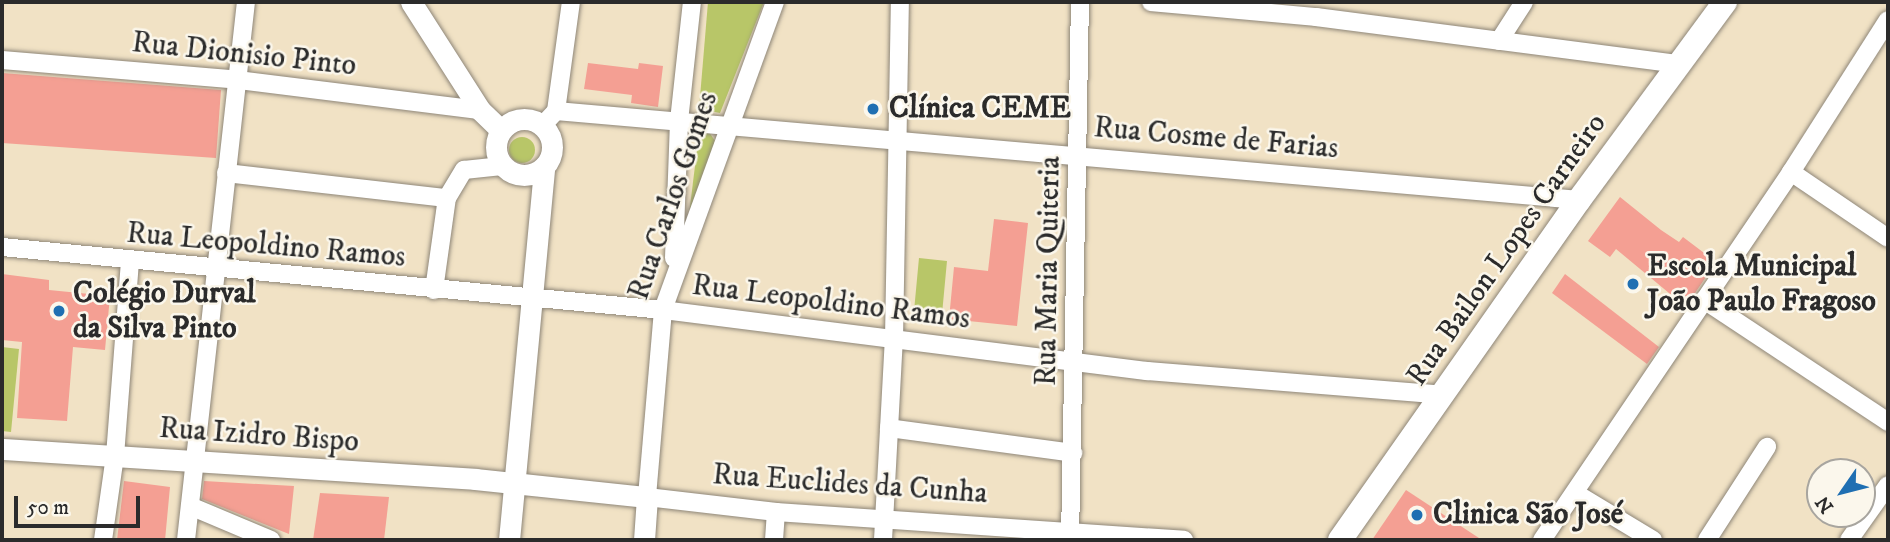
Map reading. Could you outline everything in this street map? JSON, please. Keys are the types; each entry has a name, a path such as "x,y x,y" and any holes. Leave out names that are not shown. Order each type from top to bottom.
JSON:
{"main road":[{"name":"Rua Bailon Lopes Carneiro","path":"1344,539 1579,200 1725,2"}],"street":[{"path":"186,540 246,2"},
{"path":"411,2 480,110 501,130"},
{"path":"509,540 544,167 552,150 549,118 571,2"},
{"path":"673,276 679,121 692,2"},
{"name":"Rua Carlos Gomes","path":"644,540 663,310 673,276 775,2"},
{"path":"883,540 894,339 900,138 900,2"},
{"name":"Rua Maria Quiteria","path":"1070,536 1076,364 1080,2"},
{"path":"1151,2 1321,9 1499,41 1679,64"},
{"path":"1499,41 1524,2"},
{"path":"1542,540 1882,42 1888,20"},
{"name":"Rua Dionisio Pinto","path":"2,60 238,79 480,110"},
{"path":"501,130 525,119 549,118"},
{"name":"Rua Cosme de Farias","path":"549,118 679,121 728,129 900,138 1579,200"},
{"path":"501,130 496,152 502,166"},
{"path":"434,290 447,198 464,170 502,166 528,175 544,167"},
{"path":"1791,172 1888,238"},
{"path":"226,173 447,198"},
{"name":"Rua Leopoldino Ramos","path":"2,247 663,310 1076,364 1443,395"},
{"path":"103,540 115,456 130,261"},
{"path":"1704,300 1888,422"},
{"path":"889,428 1073,453"},
{"path":"1707,540 1766,447"},
{"name":"Rua Izidro Bispo","path":"2,449 513,482"},
{"name":"Rua Euclides da Cunha","path":"513,482 776,512 883,517 1070,536 1184,540"},
{"path":"1849,540 1888,485"},
{"path":"1575,493 1653,540"},
{"path":"190,506 271,540"},
{"path":"774,540 776,512"}],"green space":[{"path":"708,2 764,2 720,113 699,109"},
{"path":"709,132 715,141 689,215 699,133"},
{"path":"522,137 531,141 535,150 531,159 522,163 513,159 509,150 513,141"},
{"path":"919,258 947,261 942,314 914,311"},
{"path":"2,347 19,349 11,432 2,431"}],"building":[{"path":"588,63 638,69 639,63 663,66 658,107 631,103 632,95 584,89"},
{"path":"2,73 221,90 216,158 2,143"},
{"name":"Escola Municipal João Paulo Fragoso","path":"1620,197 1661,230 1679,242 1683,237 1716,262 1689,302 1678,294 1675,298 1616,249 1610,257 1588,241"},
{"path":"994,219 1028,223 1017,326 949,319 954,267 988,271"},
{"name":"Colégio Durval da Silva Pinto","path":"2,274 49,280 49,290 110,296 105,350 73,347 67,421 17,418 22,342 2,340"},
{"path":"1565,274 1659,347 1647,364 1552,293"},
{"path":"124,481 170,487 165,540 117,540"},
{"path":"204,481 294,486 289,534 202,499"},
{"name":"Clinica São José","path":"1406,490 1482,540 1372,540"},
{"path":"320,493 389,497 384,540 313,540"}],"place":[{"name":"Clínica CEME","path":"873,109"},
{"name":"Escola Municipal João Paulo Fragoso","path":"1633,284"},
{"name":"Colégio Durval da Silva Pinto","path":"59,311"},
{"name":"Clinica São José","path":"1417,515"}]}
